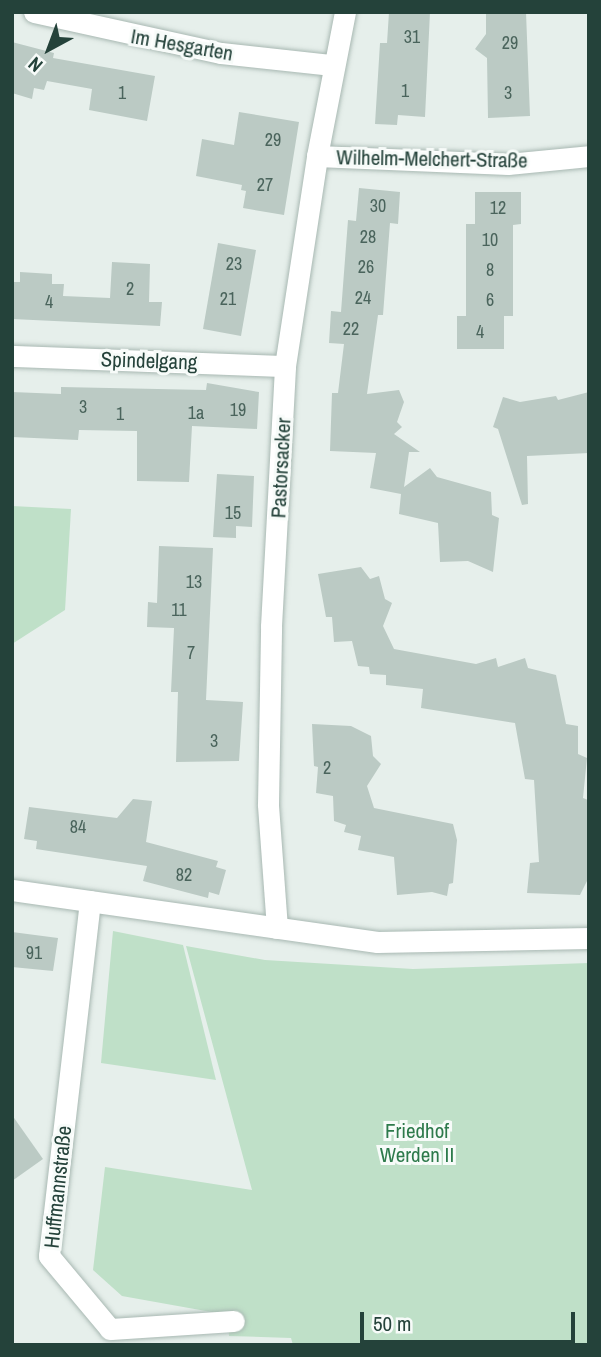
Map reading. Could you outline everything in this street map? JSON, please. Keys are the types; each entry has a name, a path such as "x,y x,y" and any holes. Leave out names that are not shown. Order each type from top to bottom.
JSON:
{"street":[{"name":"Im Hesgarten","path":"34,12 197,49 285,63 332,65"},
{"name":"Pastorsacker","path":"277,928 268,777 285,366 332,65 345,12"},
{"name":"Wilhelm-Melchert-Straße","path":"317,156 508,164 589,156"},
{"name":"Spindelgang","path":"12,356 285,366"},
{"path":"12,890 377,942 589,938"},
{"name":"Huffmannstraße","path":"90,901 49,1256 110,1329 234,1321"}],"green space":[{"path":"12,506 71,509 65,610 12,644"},
{"path":"113,931 183,945 216,1080 101,1063"},
{"name":"Friedhof Werden II","path":"186,946 265,960 413,969 589,963 589,1345 293,1345 291,1338 229,1336 228,1315 122,1296 93,1270 105,1167 252,1190"}],"building":[{"path":"389,12 430,12 425,117 398,115 397,125 375,124 380,43 387,43"},
{"path":"486,12 526,12 530,116 488,118 487,58 475,49 486,34"},
{"path":"12,42 54,53 53,58 155,76 147,121 89,110 92,89 47,81 44,90 34,88 32,99 12,93"},
{"path":"239,112 299,122 284,215 243,208 246,191 241,190 242,185 196,176 202,139 234,145"},
{"path":"359,188 400,192 398,224 390,223 383,315 378,315 367,394 399,390 404,402 397,422 402,427 394,434 420,452 409,452 404,487 430,468 437,477 491,492 492,515 499,518 493,572 468,561 440,562 438,523 399,514 401,494 370,488 376,453 330,451 332,393 338,393 344,344 329,343 331,311 341,312 348,220 356,221"},
{"path":"475,192 521,192 521,224 513,225 513,316 504,316 504,349 457,349 457,316 466,316 466,224 475,224"},
{"path":"218,243 256,250 241,336 203,329"},
{"path":"112,262 150,264 149,302 162,302 160,326 12,319 12,282 20,282 20,272 52,274 52,284 64,284 63,296 110,298"},
{"path":"207,383 259,392 257,429 192,426 189,482 137,481 137,431 79,430 78,440 12,437 12,392 61,394 61,387 206,390"},
{"path":"589,392 589,453 527,456 528,504 522,505 498,429 493,427 503,397 520,402 556,396 558,400"},
{"path":"217,474 254,476 252,527 236,526 236,538 213,537"},
{"path":"159,546 213,548 206,700 243,702 239,761 176,762 178,692 171,692 174,628 147,627 148,602 157,603"},
{"path":"361,567 370,579 379,576 385,599 392,603 383,626 394,649 476,664 496,658 498,667 525,658 528,668 556,675 566,724 578,726 578,754 587,758 583,798 588,800 589,877 580,895 527,893 530,863 539,862 534,780 525,779 515,723 421,708 423,689 386,685 386,675 370,674 369,667 358,666 352,641 334,642 332,617 326,617 318,574"},
{"path":"312,724 351,726 371,736 373,756 381,764 367,786 374,808 453,824 457,840 453,883 449,884 447,896 432,892 397,895 394,857 358,850 361,836 344,832 346,825 334,821 333,796 316,793 318,767 314,766"},
{"path":"133,799 152,801 146,842 218,861 216,867 226,870 219,895 209,892 208,898 143,881 147,866 36,849 37,841 24,839 29,807 117,818"},
{"path":"12,932 58,938 53,971 12,967"},
{"path":"12,1115 43,1159 12,1181"}]}
